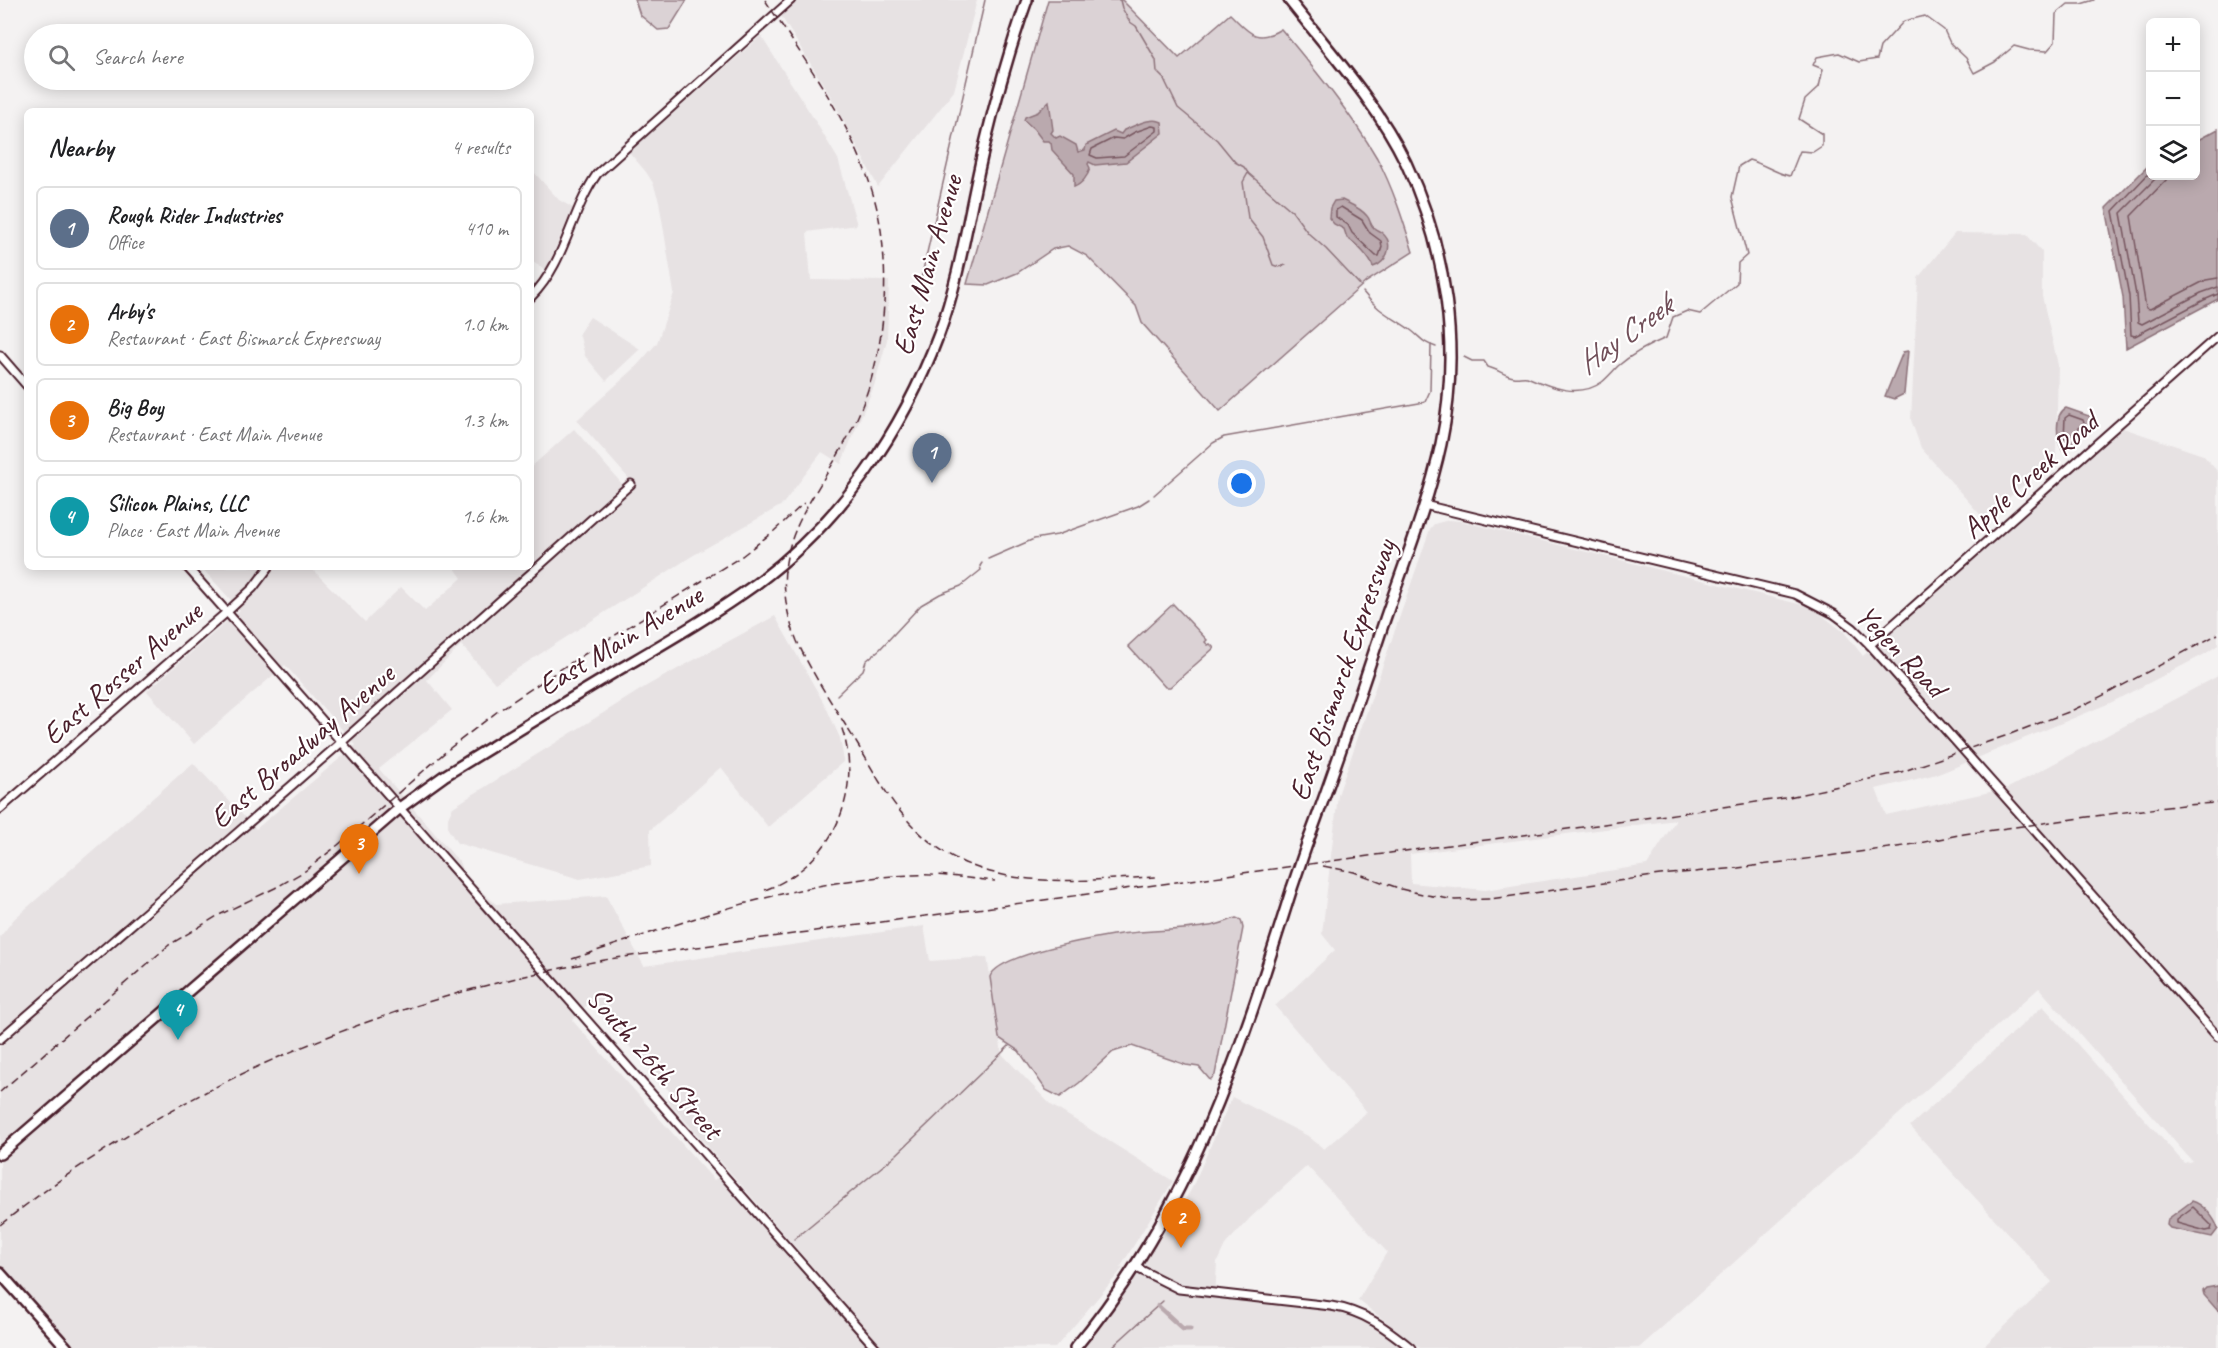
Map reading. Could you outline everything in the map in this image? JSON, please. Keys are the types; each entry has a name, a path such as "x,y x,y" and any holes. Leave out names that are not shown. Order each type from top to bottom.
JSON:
{"main road":[{"name":"East Main Avenue","path":"0,1154 400,807 444,776 756,584 812,535 861,480 902,415 939,333 965,236 994,107 1027,0"},
{"name":"East Bismarck Expressway","path":"1075,1348 1135,1267 1180,1189 1214,1117 1424,505 1443,433 1450,366 1447,302 1433,235 1413,178 1385,125 1353,80 1289,0"},
{"path":"0,1274 67,1348"}],"street":[{"path":"534,294 556,265 582,199 597,174 791,0"},
{"name":"Apple Creek Road","path":"1870,645 2218,336"},
{"path":"0,355 24,383"},
{"name":"East Broadway Avenue","path":"0,1039 342,741 631,484"},
{"name":"Yegen Road","path":"1424,505 1795,594 1849,624 2218,1037"},
{"name":"South 26th Street","path":"190,570 876,1348"},
{"name":"East Rosser Avenue","path":"0,808 227,612 253,588 267,570"},
{"path":"1135,1267 1179,1289 1331,1306 1353,1311 1377,1322 1411,1348"}],"shaded area":[{"path":"635,0 687,0 669,29 658,30 640,15"},
{"path":"798,0 977,0 954,91 878,187 831,97 781,16"},
{"path":"1048,0 1122,0 1179,58 1230,14 1252,34 1258,36 1272,34 1281,29 1344,108 1377,158 1388,181 1413,252 1366,282 1220,411 1142,323 1136,306 1087,256 1068,246 1053,249 1017,273 988,285 967,284"},
{"path":"761,36 838,159 857,225 807,232 811,280 889,281 887,340 874,386 841,464 822,452 782,505 692,556 495,683 461,645 427,680 452,710 379,769 461,864 464,876 496,904 606,896 644,966 924,926 930,961 987,957 1002,1054 1051,1105 1173,1181 1120,1268 1124,1267 1055,1348 883,1348 668,1101 671,1093 590,1002 572,1020 714,1180 720,1176 873,1348 75,1348 0,1266 0,937 14,919 193,763 256,829 356,745 285,665 194,744 147,691 240,610 204,570 313,570 365,622 401,587 425,611 462,578 456,570 534,570 534,464 574,429 623,485 630,480 577,420 634,369 657,343 674,293 659,201 653,183 629,152"},
{"path":"534,172 559,200 573,208 546,270 534,263"},
{"path":"1955,233 2026,234 2042,252 2042,296 2058,365 2056,457 1984,519 1921,448 1911,420 1918,278"},
{"path":"590,317 640,349 606,381 585,356 579,333"},
{"path":"2123,428 2203,455 2218,472 2218,645 2110,703 1941,773 1876,789 1886,815 2008,788 2218,676 2218,1348 1982,1348 2052,1282 1910,1126 2043,1006 2184,1163 2192,1161 2039,988 1639,1348 1420,1348 1358,1300 1387,1252 1307,1166 1250,1218 1225,1245 1217,1262 1215,1298 1341,1312 1380,1326 1407,1348 1082,1348 1138,1274 1191,1190 1232,1097 1308,1136 1324,1149 1367,1112 1275,1006 1335,950 1322,934 1338,795 1430,529 1434,524 1449,520 1461,521 1811,607 1844,632 1863,656","holes":["1676,820 1647,865 1485,890 1411,883 1410,854"]},
{"path":"1173,604 1207,640 1205,642 1214,648 1170,687 1165,687 1128,646"},
{"path":"775,616 826,707 840,738 844,761 768,827 721,767 650,830 651,866 580,879 457,843 448,829 448,818 453,807 648,685"},
{"path":"1236,918 1241,920 1243,928 1215,1075 1210,1080 1199,1067 1186,1065 1132,1046 1113,1052 1060,1097 1046,1090 1019,1051 999,1038 990,977 996,969 1009,962 1046,949 1085,940 1125,933 1210,926"}],"water":[{"path":"1049,101 1053,130 1051,133 1056,138 1060,136 1076,145 1078,152 1085,150 1086,145 1114,131 1121,134 1124,130 1148,121 1162,122 1163,133 1126,162 1095,165 1089,162 1090,168 1086,177 1074,187 1074,174 1052,150 1051,143 1043,141 1024,120 1025,117 1038,112"},
{"path":"2218,129 2218,299 2126,348 2123,297 2106,208 2146,168 2146,180 2200,180 2200,139"},
{"path":"1342,200 1362,211 1373,227 1386,237 1388,252 1378,265 1373,267 1362,251 1347,238 1344,229 1334,224 1329,218 1330,208 1334,201"},
{"path":"1908,351 1904,394 1894,399 1885,396 1903,352"},
{"path":"2066,408 2092,417 2094,421 2073,444 2063,450 2057,428 2059,416"},
{"path":"2192,1201 2204,1208 2214,1220 2218,1229 2212,1237 2170,1228 2167,1225 2168,1219"},
{"path":"2218,1286 2218,1311 2203,1291 2206,1288"}],"waterway":[{"path":"921,279 985,0"},
{"name":"Hay Creek","path":"1120,0 1130,22 1136,26 1156,60 1157,72 1164,79 1178,108 1217,140 1235,162 1244,167 1292,211 1308,233 1360,285"},
{"name":"Hay Creek","path":"1464,357 1472,361 1484,361 1488,367 1507,375 1527,377 1564,390 1584,390 1602,382 1629,357 1666,338 1673,317 1687,311 1700,314 1737,283 1738,263 1747,255 1732,197 1739,166 1749,160 1790,176 1800,151 1813,152 1822,146 1822,134 1799,119 1805,100 1819,87 1823,69 1813,65 1817,57 1839,53 1859,62 1877,59 1880,47 1904,21 1925,16 1944,30 1950,43 1966,58 1974,73 1995,62 2014,46 2047,51 2055,42 2056,14 2068,4 2081,4 2094,0"},
{"path":"1248,173 1243,182 1248,218 1263,237 1273,265 1279,267 1286,265"},
{"name":"Hay Creek","path":"1363,292 1380,309 1425,342 1436,347"},
{"path":"1154,495 1213,443 1224,437 1425,402 1430,391 1431,345"},
{"path":"988,559 1034,539 1057,535 1138,506 1149,499"},
{"path":"837,695 863,670 866,661 921,605 961,586 981,570 982,563"},
{"path":"794,1239 896,1155 1009,1046"},
{"path":"1111,1348 1163,1301"},
{"path":"1158,1306 1183,1329 1190,1329"}],"railway":[{"path":"765,0 838,113 853,143 876,205 884,261 882,329 866,395 843,445 799,522 789,548 785,575 787,606 797,641 819,682 897,808 930,842 959,860 989,872 1021,878 1088,880 1158,877"},
{"path":"0,1092 169,945 219,915 305,871 450,748 498,711 742,556 804,503"},
{"path":"0,1225 69,1174 141,1128 215,1087 291,1052 370,1021 532,974 616,958 1785,798 1901,772 2005,736 2071,711 2218,634"},
{"path":"765,890 788,878 809,863 825,845 837,823 845,800 849,776 847,751 841,726"},
{"path":"1323,866 1354,872 1401,889 1427,895 1455,900 1491,899 1660,875 1738,868 1904,846 1964,834 2117,813 2218,803"},
{"path":"572,959 739,905 825,885 869,878 913,875 995,881"}],"place":[{"name":"Rough Rider Industries","path":"932,483"},
{"name":"Big Boy","path":"359,874"},
{"name":"Silicon Plains, LLC","path":"178,1040"},
{"name":"Arby's","path":"1181,1248"}]}
